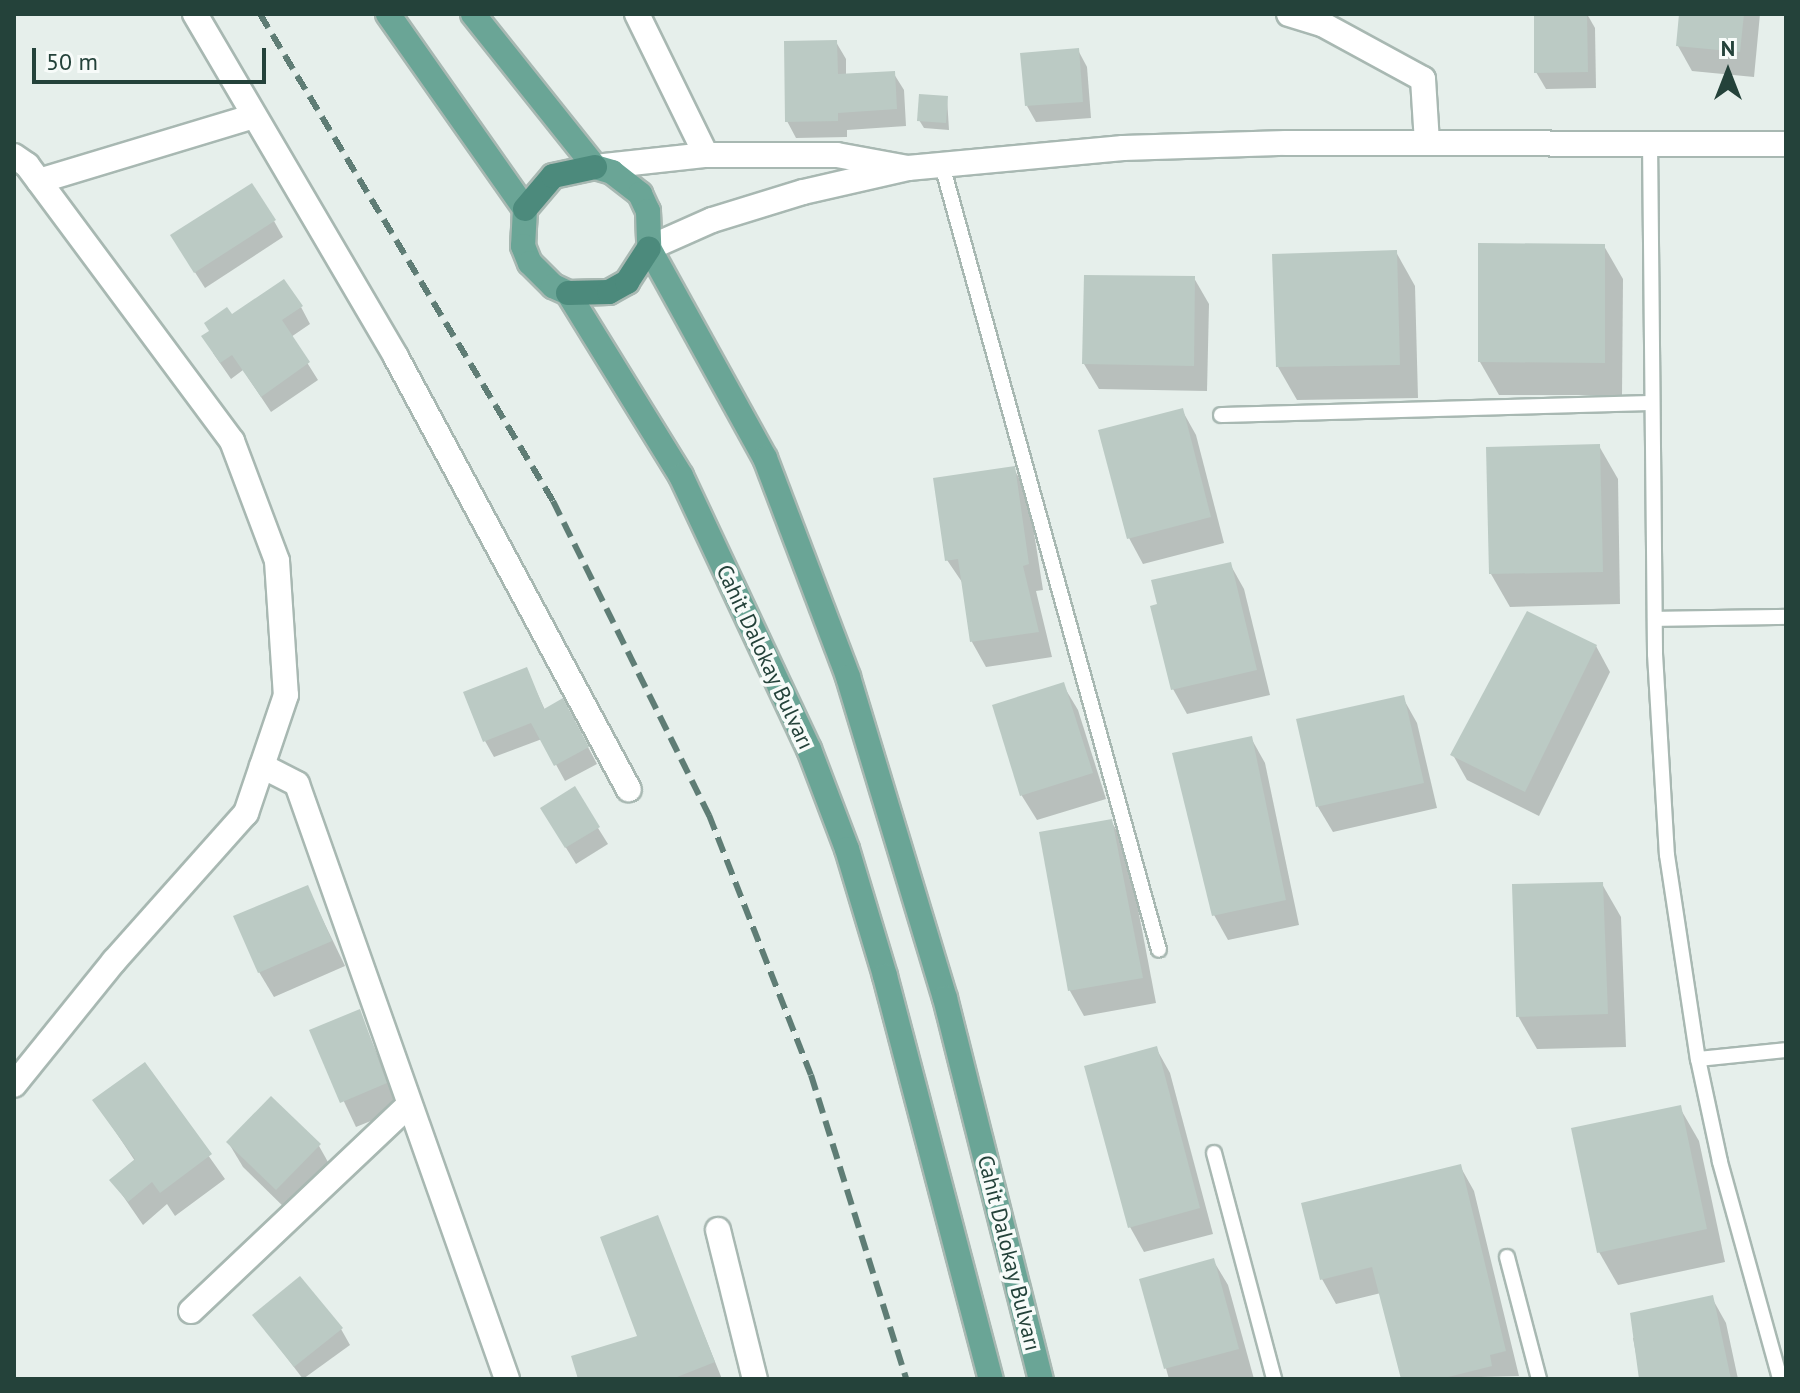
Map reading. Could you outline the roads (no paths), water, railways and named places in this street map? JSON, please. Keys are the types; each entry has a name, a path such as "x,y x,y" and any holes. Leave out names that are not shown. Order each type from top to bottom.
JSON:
{"highway":[{"path":"525,209 553,176 595,167"},
{"path":"568,293 609,292 627,282 649,248"}],"main road":[{"path":"388,14 525,209"},
{"name":"Cahit Dalokay Bulvarı","path":"473,14 595,167 612,172 640,194 648,211 649,248 765,458 848,677 945,998 1041,1379"},
{"name":"Cahit Dalokay Bulvarı","path":"525,209 523,246 530,263 553,286 568,293 681,476 809,749 847,849 885,976 991,1379"}],"street":[{"path":"195,14 251,117 396,357 629,789"},
{"path":"637,14 706,155"},
{"path":"1289,14 1322,24 1423,79 1427,143"},
{"path":"39,181 251,117"},
{"path":"649,248 712,220 803,192 908,168 1123,148 1650,140 1786,144"},
{"path":"595,167 706,155 837,155 908,168"},
{"path":"14,156 39,181 232,441 277,561 286,695 246,813 114,961 14,1085"},
{"path":"262,766 297,784 408,1106 507,1379"},
{"path":"191,1311 408,1106"},
{"path":"718,1230 755,1379"}],"lane":[{"path":"1650,140 1655,619 1667,855 1698,1059 1727,1190 1780,1379"},
{"path":"942,165 1159,950"},
{"path":"1221,415 1652,403"},
{"path":"1655,619 1786,617"},
{"path":"1698,1059 1786,1050"},
{"path":"1214,1153 1274,1379"},
{"path":"1507,1257 1539,1379"}],"railway":[{"path":"260,14 553,501 709,815 811,1075 906,1379"}]}
